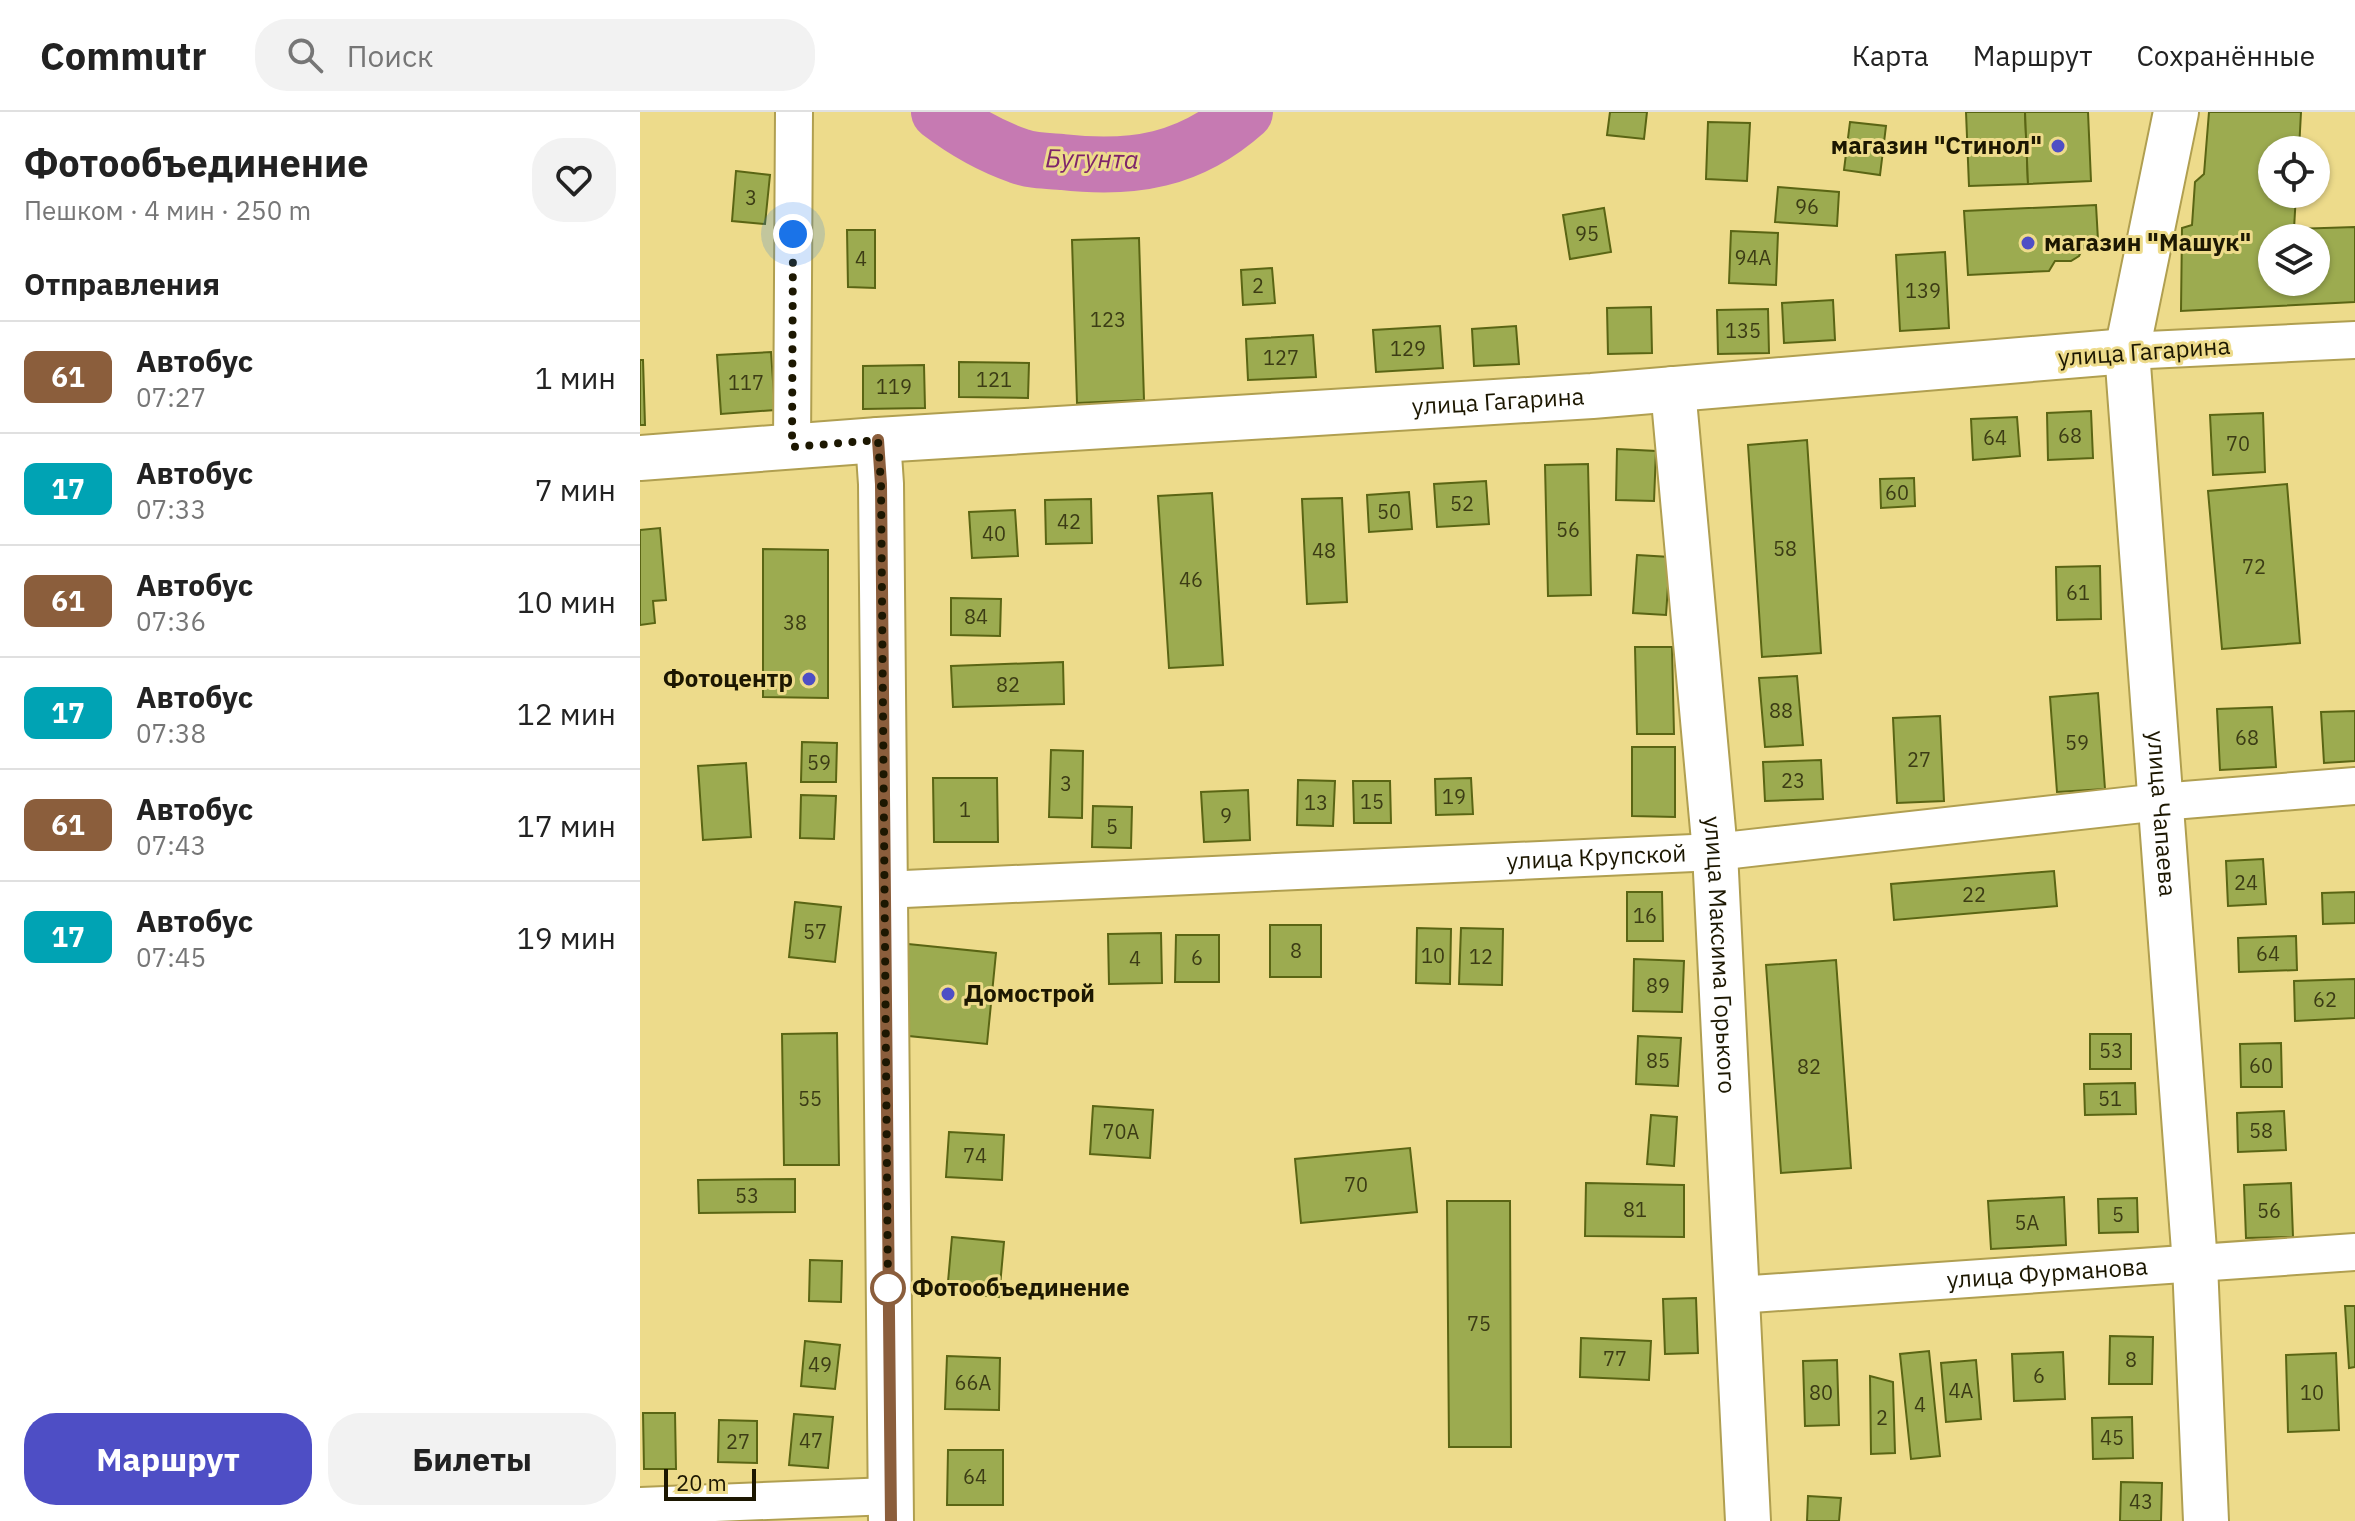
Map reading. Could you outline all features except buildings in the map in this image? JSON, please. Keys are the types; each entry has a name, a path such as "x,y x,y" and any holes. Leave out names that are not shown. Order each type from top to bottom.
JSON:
{"street":[{"path":"792,447 794,112"},
{"name":"улица Чапаева","path":"2176,112 2127,351 2195,1264 2206,1521"},
{"name":"улица Гагарина","path":"640,458 878,440 1592,396 2127,351 2355,340"},
{"name":"улица Максима Горького","path":"1673,389 1715,852 1748,1521"},
{"path":"640,1506 890,1508 881,484 878,440"},
{"name":"улица Крупской","path":"883,890 1715,852 2160,802 2355,786"},
{"name":"улица Фурманова","path":"1738,1295 2355,1252"}],"waterway":[{"name":"Бугунта","path":"939,112 998,148 1024,158 1088,164 1137,163 1182,151 1203,142 1245,112"}],"bus line":[{"name":"61","path":"878,440 881,484 891,1521"}],"place":[{"name":"магазин \"Стинол\"","path":"2058,146"},
{"name":"магазин \"Машук\"","path":"2028,243"},
{"name":"Фотоцентр","path":"809,679"},
{"name":"Домострой","path":"948,994"},
{"name":"Фотообъединение","path":"888,1288"}],"route":[{"path":"793,234 792,447 878,440 881,484 888,1288"}]}
